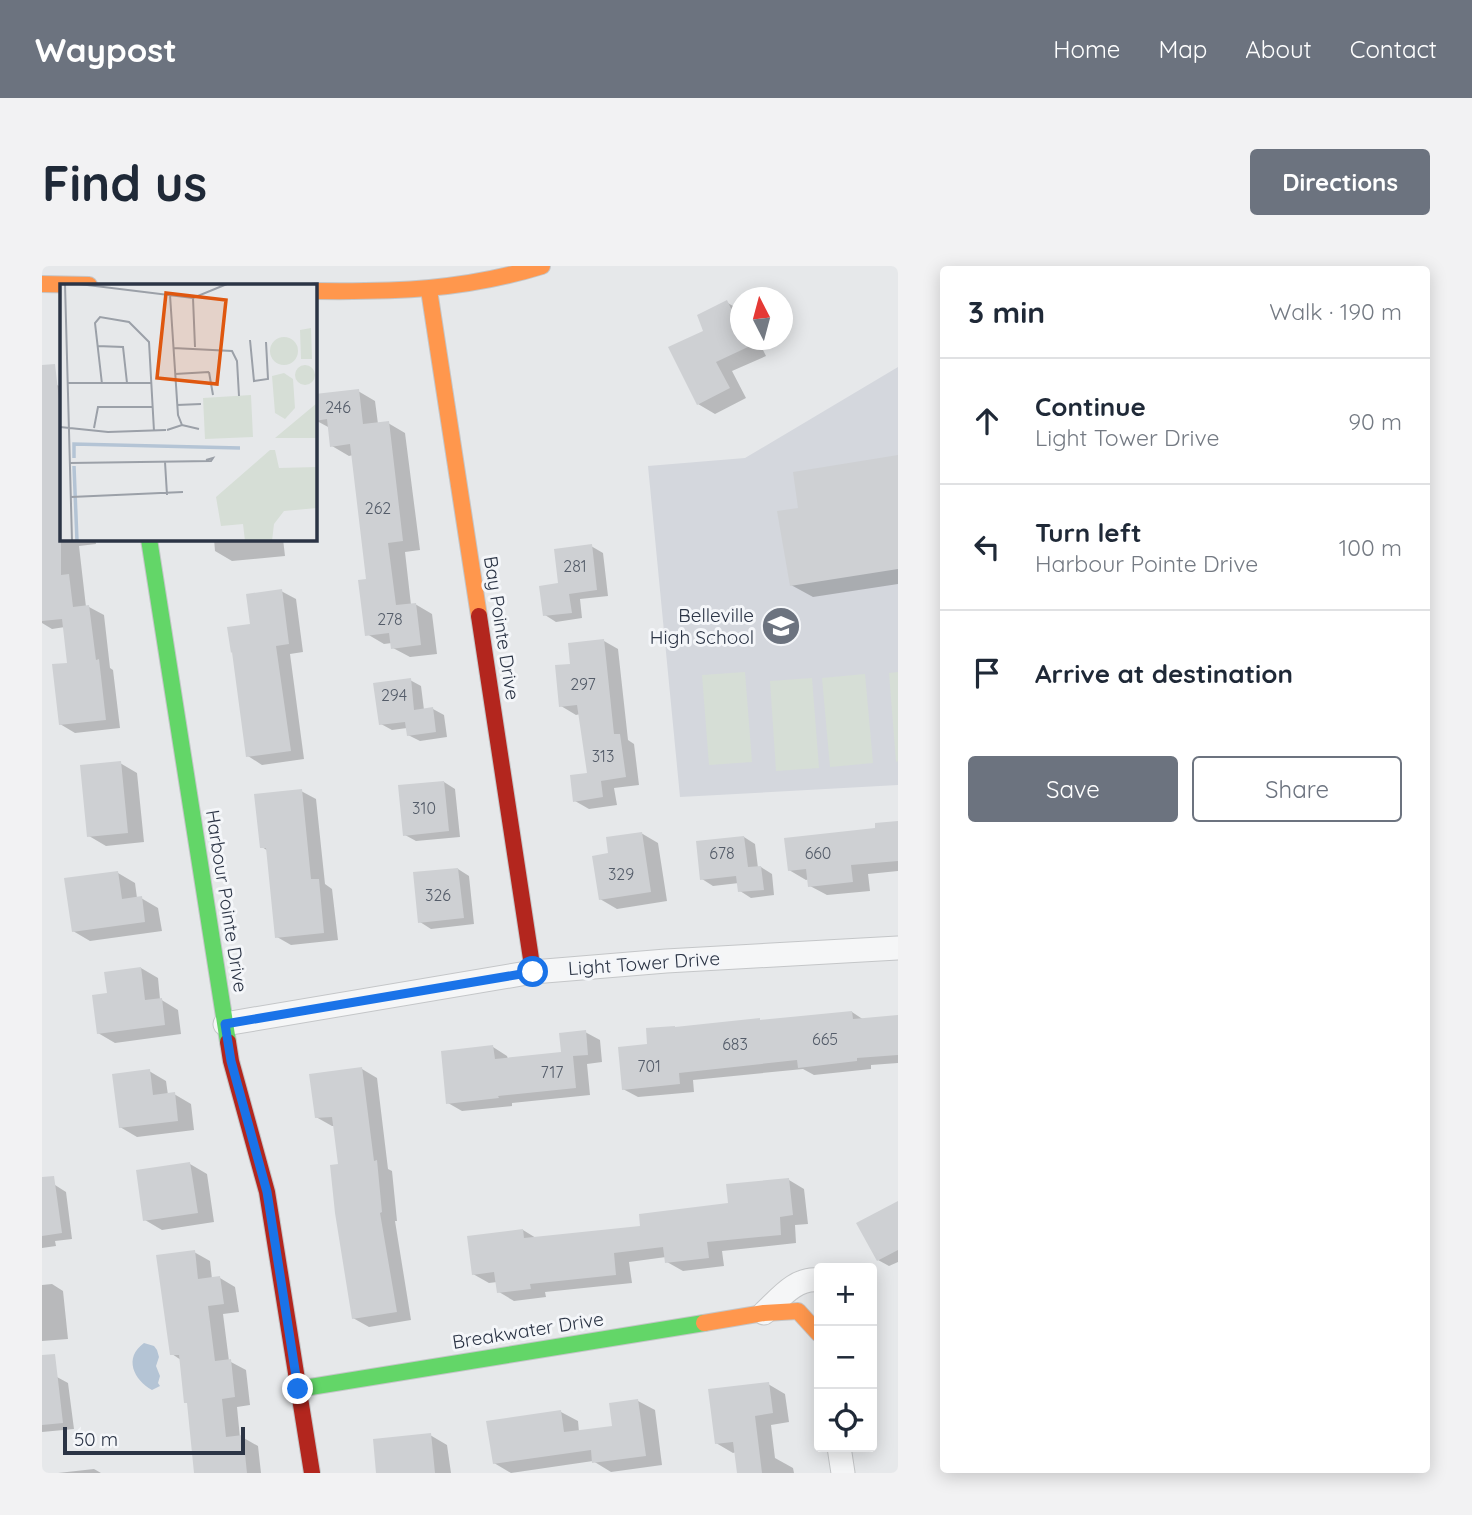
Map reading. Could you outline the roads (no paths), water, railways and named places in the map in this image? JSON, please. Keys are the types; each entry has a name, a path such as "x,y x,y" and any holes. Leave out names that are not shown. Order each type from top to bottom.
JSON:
{"street":[{"path":"317,290 429,290 514,276 542,266"},
{"path":"42,284 60,284"},
{"name":"Bay Pointe Drive","path":"429,290 533,972"},
{"name":"Harbour Pointe Drive","path":"149,541 231,1061 267,1192 312,1473"},
{"name":"Light Tower Drive","path":"225,1024 533,972 666,961 898,948"},
{"path":"764,1312 795,1284 814,1280"},
{"name":"Breakwater Drive","path":"298,1389 764,1312 798,1311 814,1327"},
{"path":"840,1452 843,1473"}],"water":[{"path":"144,1343 154,1346 159,1357 156,1366 160,1386 152,1390 140,1381 133,1368 134,1355"}],"place":[{"name":"Belleville High School","path":"781,626"}]}
